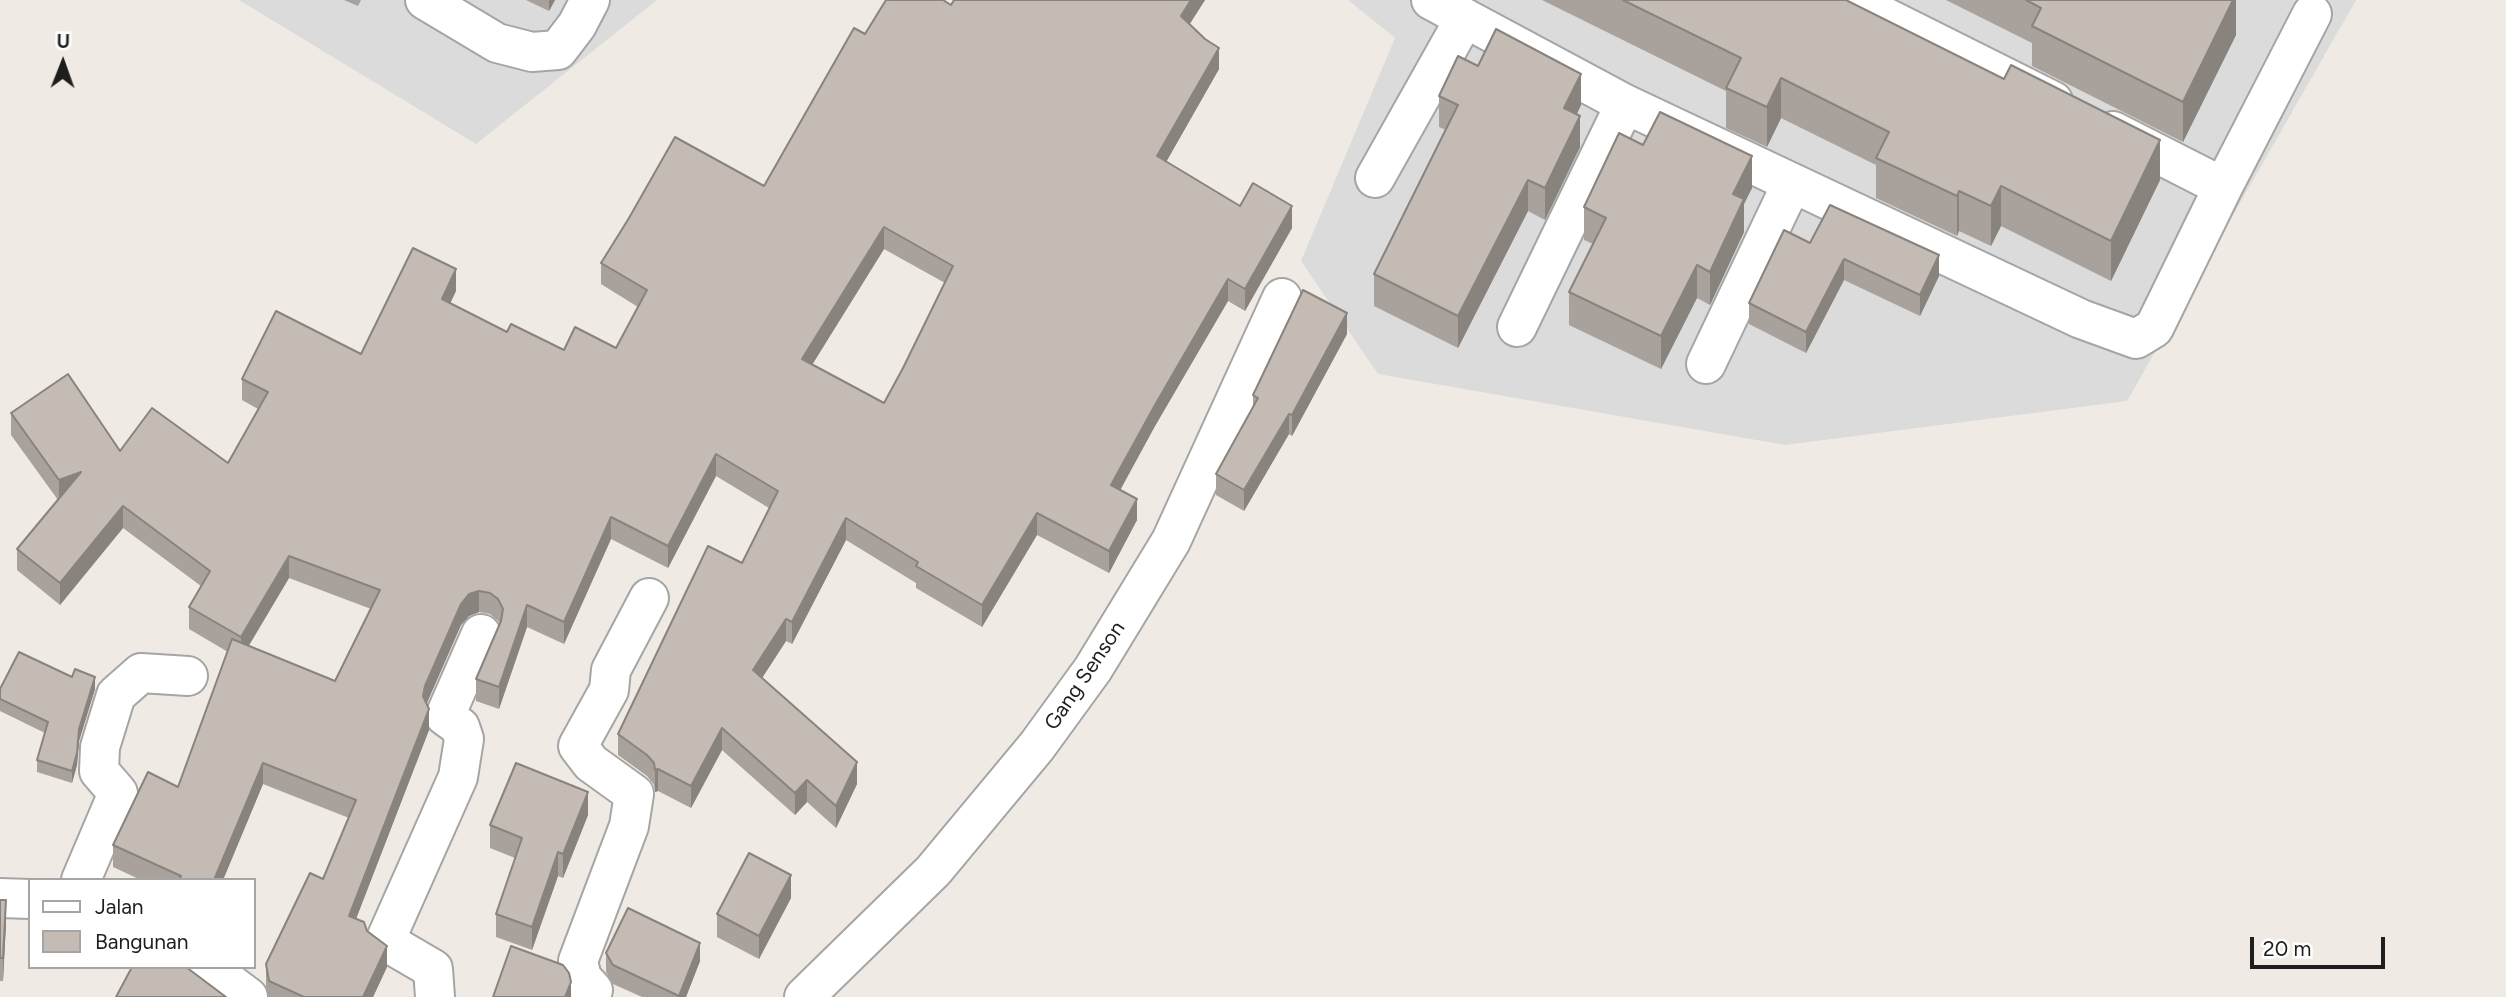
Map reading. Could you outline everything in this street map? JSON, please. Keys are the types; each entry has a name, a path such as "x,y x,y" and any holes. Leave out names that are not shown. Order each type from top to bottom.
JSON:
{"street":[{"path":"425,0 497,43 532,52 558,50 577,25 590,0"},
{"path":"1431,0 1625,104 2081,319 2136,339 2154,328 2223,187 2305,4"},
{"path":"1851,0 2223,187"},
{"path":"1375,178 1465,18"},
{"path":"1517,327 1625,104"},
{"path":"1706,364 1792,183"},
{"name":"Gang Senson","path":"804,997 933,871 1037,746 1093,669 1171,541 1282,298"},
{"path":"590,997 593,990 583,978 578,961 629,825 634,794 592,763 578,746 609,690 611,670 649,598"},
{"path":"435,997 433,969 385,941 458,777 464,739 460,727 445,716 481,634"},
{"path":"82,878 118,793 99,771 100,747 116,695 141,673 188,676"},
{"path":"0,898 28,899"},
{"path":"211,969 248,997"}],"shaded area":[{"path":"239,0 657,0 476,144"},
{"path":"1348,0 2356,0 2127,401 1785,445 1378,374 1301,261 1395,38"}],"building":[{"path":"886,0 943,0 951,5 954,0 1191,0 1181,16 1205,39 1219,48 1157,156 1240,206 1253,183 1292,206 1245,289 1228,279 1111,485 1137,499 1109,551 1037,513 982,605 916,566 918,562 846,518 792,622 786,619 753,670 857,762 836,806 807,780 795,793 722,728 691,786 658,769 655,770 654,763 647,755 618,734 708,546 742,563 778,491 716,454 668,546 611,517 564,622 527,605 499,687 476,679 501,621 503,609 498,599 490,593 479,591 469,594 461,604 425,686 423,696 429,709 349,916 364,922 367,931 387,946 363,997 304,997 269,981 266,964 310,873 323,879 356,800 263,763 215,878 180,878 181,876 113,845 148,772 178,787 232,639 335,681 380,590 289,556 241,637 189,607 210,571 123,506 60,583 17,549 81,472 59,480 11,413 68,374 120,451 152,408 228,463 268,392 242,379 276,311 361,354 413,248 456,269 442,299 507,332 511,324 564,350 575,327 616,348 647,290 601,263 675,137 764,186 854,28 865,34","holes":["884,227 953,266 884,403 802,359"]},
{"path":"1623,0 1846,0 2004,79 2011,65 2160,140 2111,241 2001,186 1991,206 1959,191 1957,196 1876,158 1889,132 1781,78 1767,107 1726,88 1741,58"},
{"path":"2026,0 2233,0 2183,102 2032,26 2041,8"},
{"path":"1496,29 1581,74 1564,108 1580,116 1545,188 1528,180 1458,316 1374,274 1458,105 1439,96 1458,56 1478,66"},
{"path":"1660,112 1752,156 1733,194 1744,199 1710,272 1697,265 1661,336 1569,292 1606,218 1584,207 1619,133 1643,145"},
{"path":"1830,205 1939,255 1920,295 1844,259 1806,332 1749,303 1784,230 1810,243"},
{"path":"1303,290 1347,313 1292,415 1289,414 1244,490 1216,474 1258,398 1253,395"},
{"path":"19,652 72,677 75,669 95,677 79,729 72,771 37,760 48,722 0,699 0,689"},
{"path":"516,763 588,792 563,854 558,852 532,927 496,914 522,838 490,825"},
{"path":"749,853 791,875 759,936 717,914"},
{"path":"0,900 6,900 3,958 0,958"},
{"path":"628,908 700,943 679,996 613,965 606,953"},
{"path":"511,946 563,965 571,982 565,997 493,997"},
{"path":"131,969 189,969 226,997 116,997"}]}
